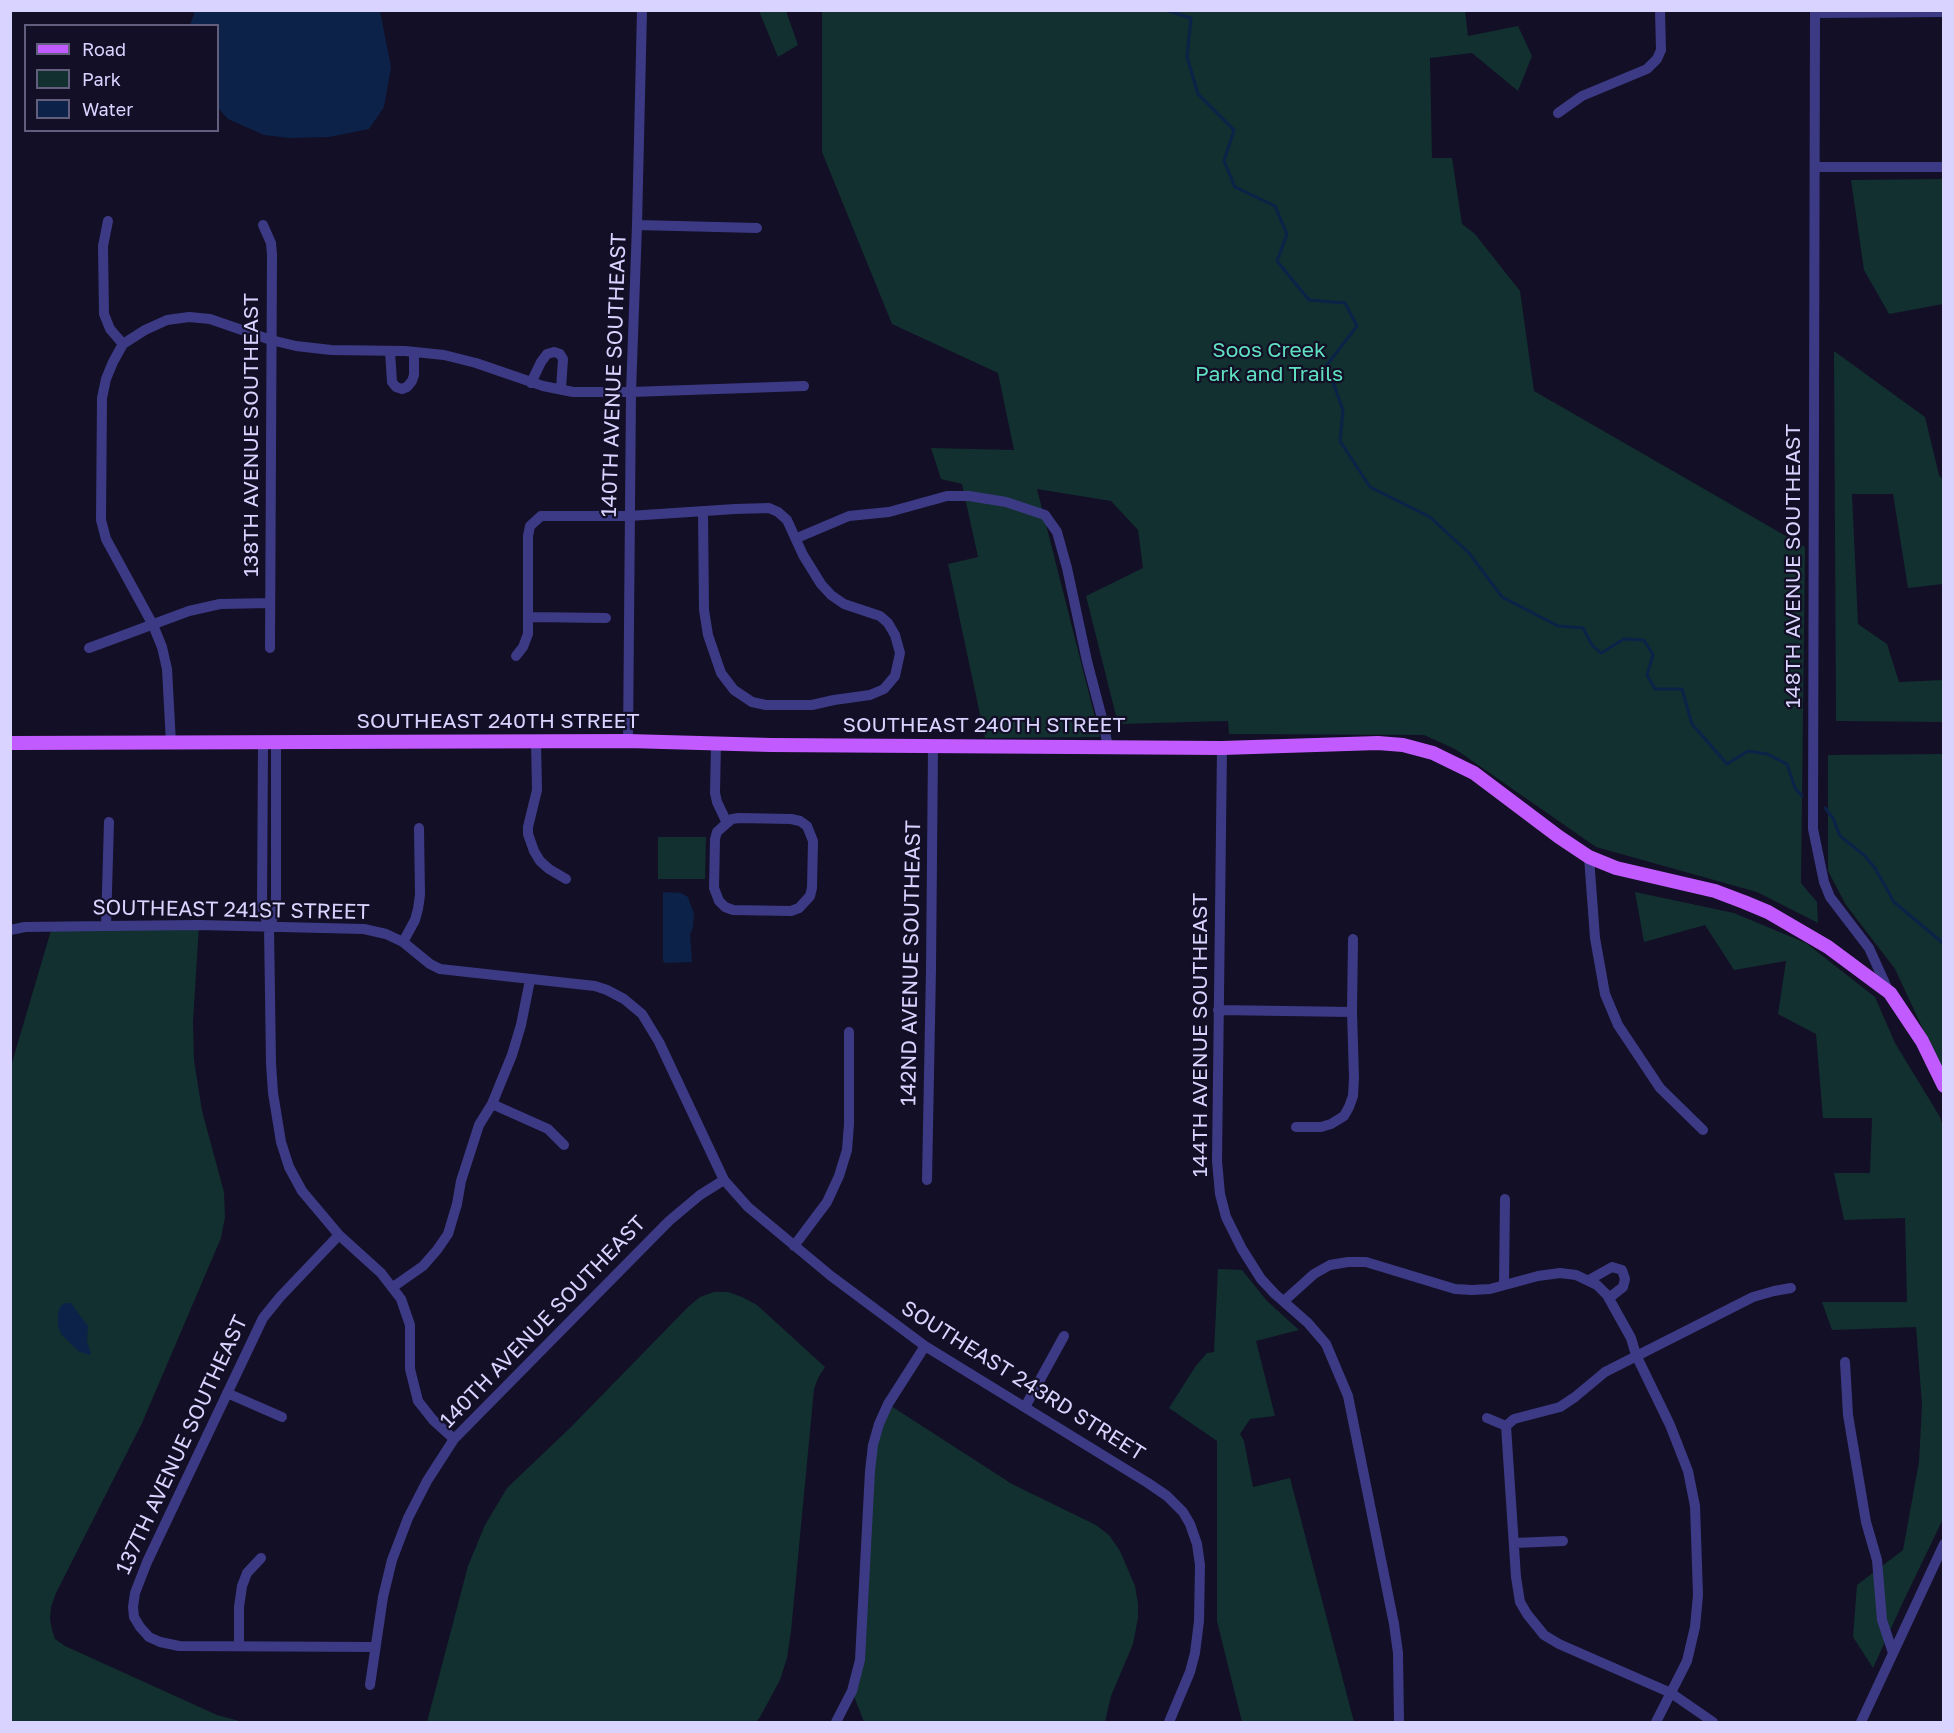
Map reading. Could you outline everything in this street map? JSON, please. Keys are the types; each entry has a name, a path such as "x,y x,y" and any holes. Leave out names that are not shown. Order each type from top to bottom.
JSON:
{"main road":[{"name":"SOUTHEAST 240TH STREET","path":"10,743 628,741 933,747 1222,748 1378,743 1402,745 1433,753 1474,772 1589,857 1634,873 1715,891 1768,912 1828,946 1890,993"},
{"name":"148TH AVENUE SOUTHEAST","path":"1890,993 1922,1041 1944,1086"}],"street":[{"name":"140TH AVENUE SOUTHEAST","path":"628,741 631,392 642,10"},
{"path":"1558,112 1582,96 1647,69 1657,59 1661,50 1660,10"},
{"path":"1815,12 1944,12"},
{"name":"148TH AVENUE SOUTHEAST","path":"1815,12 1813,829 1824,882 1830,897 1869,948 1890,993"},
{"path":"1815,167 1944,167"},
{"path":"108,220 103,246 104,314 110,329 123,344"},
{"name":"138TH AVENUE SOUTHEAST","path":"263,225 271,243 272,255 270,648"},
{"path":"637,225 757,228"},
{"path":"171,743 167,669 162,647 153,625 114,556 101,520 102,398 112,362 123,344 145,330 167,320 189,317 210,319 296,346 331,350 444,355 531,383 573,392 804,387"},
{"path":"390,351 392,382 396,387 402,389 407,387 414,375 414,352"},
{"path":"531,383 541,362 547,354 554,352 560,354 563,359 561,389"},
{"path":"797,538 849,516 889,512 947,496 969,496 1028,508 1045,515 1057,532 1067,567 1108,747"},
{"path":"516,656 523,647 528,634 528,536 530,526 541,516 629,516 703,511 769,508 788,520 803,555 831,596 844,604 880,616 888,622 895,635 900,653 895,676 884,689 870,695 812,705 766,705 752,702 741,696 721,673 708,635 704,610 703,511"},
{"path":"89,648 189,611 220,604 270,603"},
{"path":"528,617 606,618"},
{"path":"536,742 537,790 528,834 540,861 566,879"},
{"path":"270,743 262,908 269,927 271,1063 281,1142 289,1167 302,1191 339,1235 381,1273 401,1299 409,1317 410,1369 418,1401 433,1420 454,1439"},
{"path":"716,743 715,794 727,822"},
{"name":"142ND AVENUE SOUTHEAST","path":"927,1180 933,747"},
{"name":"144TH AVENUE SOUTHEAST","path":"1222,748 1218,1010 1220,1194 1226,1217 1261,1279 1308,1323 1326,1344 1348,1396 1394,1624 1398,1653 1399,1722"},
{"path":"739,818 791,819 807,826 813,841 812,888 806,903 791,911 725,908 719,901 714,888 715,839 717,831 727,822 739,818"},
{"path":"106,926 109,822"},
{"path":"403,942 415,920 420,895 419,828"},
{"path":"1589,857 1595,938 1605,994 1618,1025 1660,1088 1703,1130"},
{"name":"SOUTHEAST 241ST STREET","path":"10,930 25,927 106,926 364,929 386,934 403,942 430,964 440,969 595,986 607,990 624,999 642,1014 659,1042 724,1180"},
{"path":"1296,1127 1321,1127 1331,1124 1344,1116 1353,1096 1353,939"},
{"path":"393,1287 423,1266 448,1234 461,1181 479,1125 492,1104 512,1055 530,980"},
{"path":"1218,1010 1352,1012"},
{"path":"794,1246 826,1202 839,1176 847,1150 849,1032"},
{"path":"492,1104 548,1130 564,1146"},
{"name":"140TH AVENUE SOUTHEAST","path":"369,1685 383,1597 392,1560 408,1518 454,1439 669,1221 700,1195 724,1180"},
{"name":"SOUTHEAST 243RD STREET","path":"724,1180 748,1207 794,1246 925,1346 1167,1496 1183,1512 1197,1544 1200,1564 1199,1621 1190,1672 1169,1722"},
{"path":"1504,1284 1505,1199"},
{"name":"137TH AVENUE SOUTHEAST","path":"239,1646 179,1646 160,1642 149,1637 140,1627 134,1617 133,1607 140,1579 263,1318 339,1235"},
{"path":"1284,1301 1314,1274 1330,1265 1348,1262 1365,1262 1455,1289 1490,1289 1538,1276 1560,1273 1576,1275 1589,1280 1609,1298 1631,1338 1636,1355 1670,1425 1688,1471 1695,1506 1698,1595 1695,1627 1687,1661 1656,1722"},
{"path":"1589,1280 1612,1267 1622,1270 1625,1279 1623,1287 1609,1298"},
{"path":"1506,1426 1514,1419 1560,1407 1605,1372 1753,1297 1791,1288"},
{"path":"1025,1407 1064,1336"},
{"path":"836,1722 852,1691 860,1660 873,1445 888,1404 925,1346"},
{"path":"1845,1362 1848,1415 1866,1522 1877,1560 1882,1620 1893,1653"},
{"path":"227,1393 282,1418"},
{"path":"1487,1418 1506,1426"},
{"path":"1506,1426 1516,1577 1520,1602 1544,1635 1559,1644 1671,1693 1713,1722"},
{"path":"1514,1544 1563,1542"},
{"path":"1861,1722 1944,1545"},
{"path":"261,1558 247,1573 242,1586 239,1607 239,1646 375,1647"}],"green space":[{"name":"Soos Creek Park and Trails","path":"1465,10 1468,36 1518,26 1532,56 1518,91 1472,53 1430,58 1432,158 1452,158 1462,224 1475,234 1520,291 1534,391 1805,547 1801,883 1817,902 1818,923 1757,892 1596,847 1455,749 1424,735 1229,734 1228,721 1118,724 1086,596 1143,568 1138,530 1111,501 1037,489 1100,737 985,738 948,564 978,557 962,484 941,479 931,448 1014,450 998,373 892,324 822,152 822,11"},
{"path":"759,11 786,11 798,45 778,57"},
{"path":"1943,179 1943,304 1889,314 1864,270 1851,180"},
{"path":"1834,351 1925,417 1939,475 1943,480 1943,584 1908,588 1893,494 1852,494 1858,624 1887,644 1899,682 1943,680 1943,722 1836,721"},
{"path":"1943,754 1943,1072 1895,969 1846,905 1828,871 1828,755"},
{"path":"658,837 706,837 705,879 658,879"},
{"path":"1635,892 1734,913 1806,943 1875,997 1895,1043 1940,1117 1943,1127 1943,1519 1873,1668 1853,1637 1857,1585 1903,1550 1919,1462 1922,1405 1916,1327 1832,1330 1822,1302 1907,1302 1905,1218 1844,1220 1834,1173 1870,1173 1872,1118 1823,1118 1816,1034 1778,1014 1786,961 1734,970 1705,925 1644,942"},
{"path":"199,925 193,1022 194,1060 202,1111 224,1192 225,1217 221,1238 142,1423 56,1593 50,1619 55,1639 65,1646 217,1715 243,1722 11,1722 11,1066 52,927"},
{"path":"1218,1269 1242,1270 1267,1301 1299,1330 1256,1341 1275,1416 1250,1419 1240,1434 1244,1441 1253,1487 1290,1478 1354,1722 1242,1722 1217,1621 1217,1441 1169,1408 1195,1367 1207,1353 1214,1352"},
{"path":"714,1292 728,1292 757,1305 825,1367 814,1389 787,1658 780,1680 760,1717 756,1722 427,1722 468,1566 485,1525 507,1488 571,1427 688,1307 700,1297"},
{"path":"888,1404 1012,1484 1096,1525 1109,1535 1120,1551 1135,1586 1138,1618 1133,1644 1111,1696 1105,1722 864,1722 852,1691 860,1660 870,1471"}],"water":[{"path":"195,11 380,11 391,67 384,107 369,129 329,137 289,138 264,135 228,119 219,109 219,24 190,24"},
{"path":"663,892 681,893 688,897 694,913 690,935 692,962 664,963"},
{"path":"64,1303 71,1303 88,1326 87,1341 91,1353 89,1355 78,1351 61,1334 58,1314"}],"waterway":[{"path":"1165,10 1191,18 1187,57 1198,94 1234,130 1224,161 1235,187 1275,206 1287,234 1277,261 1309,300 1345,303 1357,326 1327,365 1343,410 1340,441 1370,487 1430,517 1469,553 1502,597 1558,626 1583,628 1592,645 1601,653 1624,639 1644,640 1653,655 1647,675 1655,689 1682,689 1692,724 1727,764 1748,751 1767,754 1787,764 1795,788 1802,796"},
{"path":"1825,808 1833,818 1840,836 1864,855 1875,868 1894,902 1944,944"}]}
